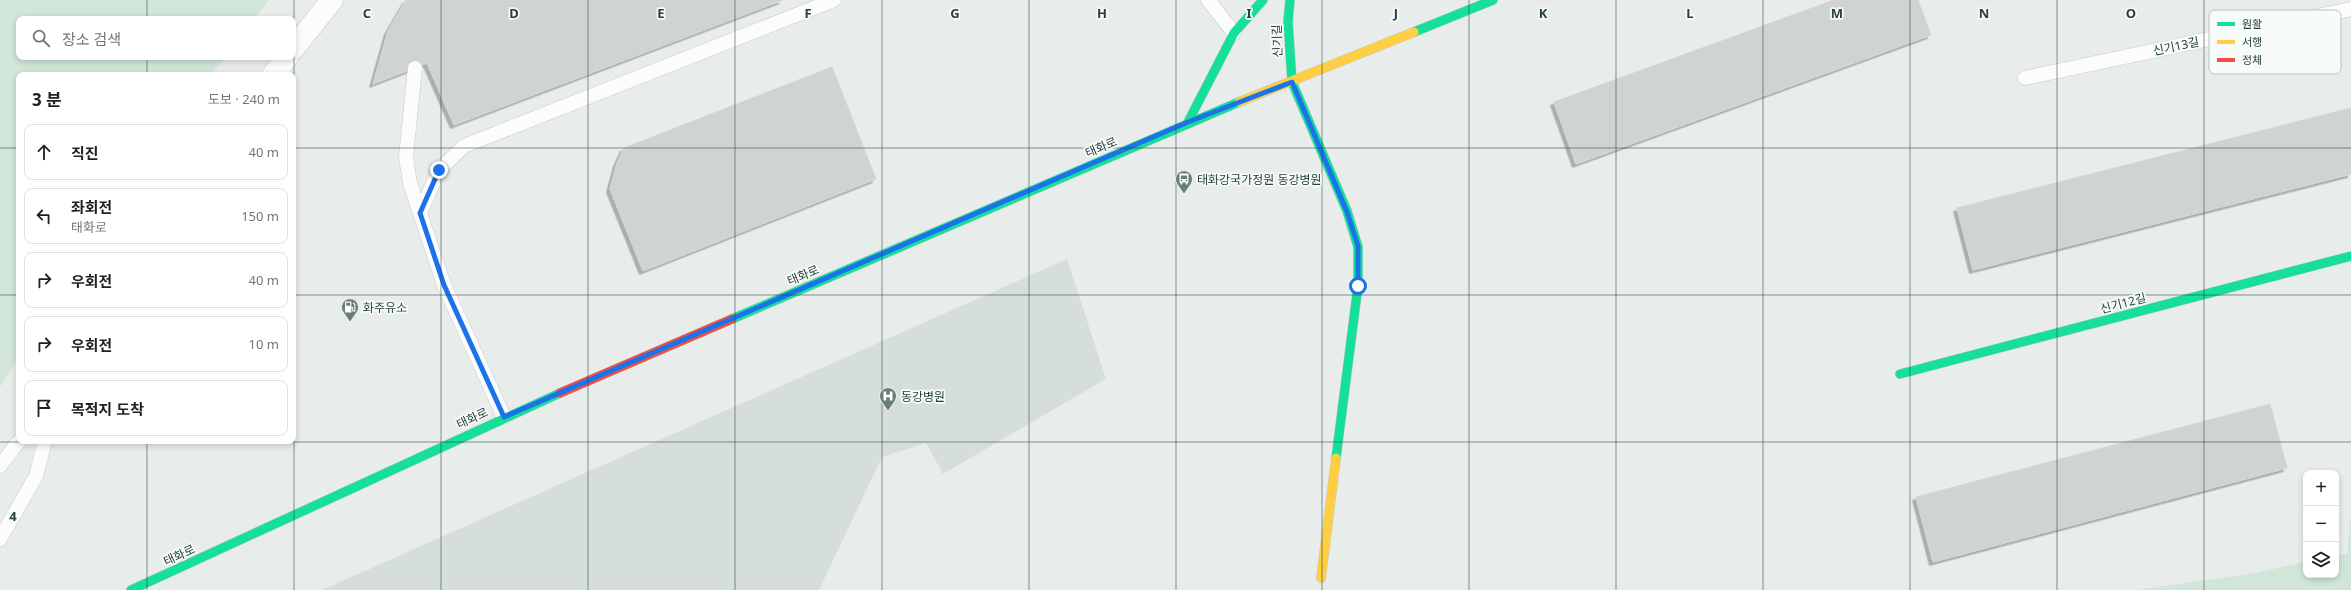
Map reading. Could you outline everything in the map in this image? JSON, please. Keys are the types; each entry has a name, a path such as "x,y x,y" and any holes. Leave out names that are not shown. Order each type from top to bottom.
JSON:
{"main road":[{"path":"1188,122 1234,32 1263,0"},
{"name":"신기길","path":"1290,0 1288,21 1292,82 1347,212 1358,246 1358,286 1321,578"},
{"name":"태화로","path":"131,590 504,417 1188,122 1292,82 1493,0"},
{"name":"신기12길","path":"1900,374 2351,256"}],"street":[{"path":"296,45 332,0"},
{"path":"274,72 284,60"}],"lane":[{"path":"420,213 439,170 464,146 834,0"},
{"path":"1208,0 1234,32"},
{"name":"신기13길","path":"2341,10 2351,8"},
{"name":"신기13길","path":"2025,78 2209,38"},
{"path":"415,68 406,157 410,183 444,285 504,417"},
{"path":"0,466 17,444"},
{"path":"0,539 36,476 44,444"}],"shaded area":[{"name":"동강병원","path":"1067,259 1106,379 943,474 926,443 882,457 819,590 322,590"}],"green space":[{"path":"0,0 269,0 256,16 16,16 16,60 223,60 213,72 16,72 16,361 0,387"},
{"path":"2351,515 2351,590 2136,590 2250,574 2303,563 2303,578 2339,578 2339,555 2347,554"}],"building":[{"path":"406,0 783,0 454,125 427,63 373,84 388,31"},
{"path":"1834,0 1918,0 1931,35 1576,164 1554,102"},
{"path":"832,67 876,179 643,271 610,189 617,163 624,148"},
{"path":"2351,108 2351,174 1973,270 1957,208"},
{"path":"2270,404 2287,468 1933,562 1916,497"}],"traffic: fast":[{"path":"1188,122 1234,33 1263,0"},
{"path":"1290,0 1288,21 1292,82 1347,211 1358,247 1358,286 1336,458"},
{"path":"1414,32 1493,0"},
{"path":"732,319 1239,102"},
{"path":"1900,374 2351,256"},
{"path":"131,590 560,393"}],"traffic: slow":[{"path":"1239,102 1414,32"},
{"path":"1321,578 1336,458"}],"traffic: jam":[{"path":"560,393 732,319"}],"place":[{"name":"태화강국가정원 동강병원","path":"1184,194"},
{"name":"화주유소","path":"350,322"},
{"name":"동강병원","path":"888,411"}],"route":[{"path":"439,170 420,213 444,285 504,417 1188,122 1292,82 1347,212 1358,246 1358,286"}]}
